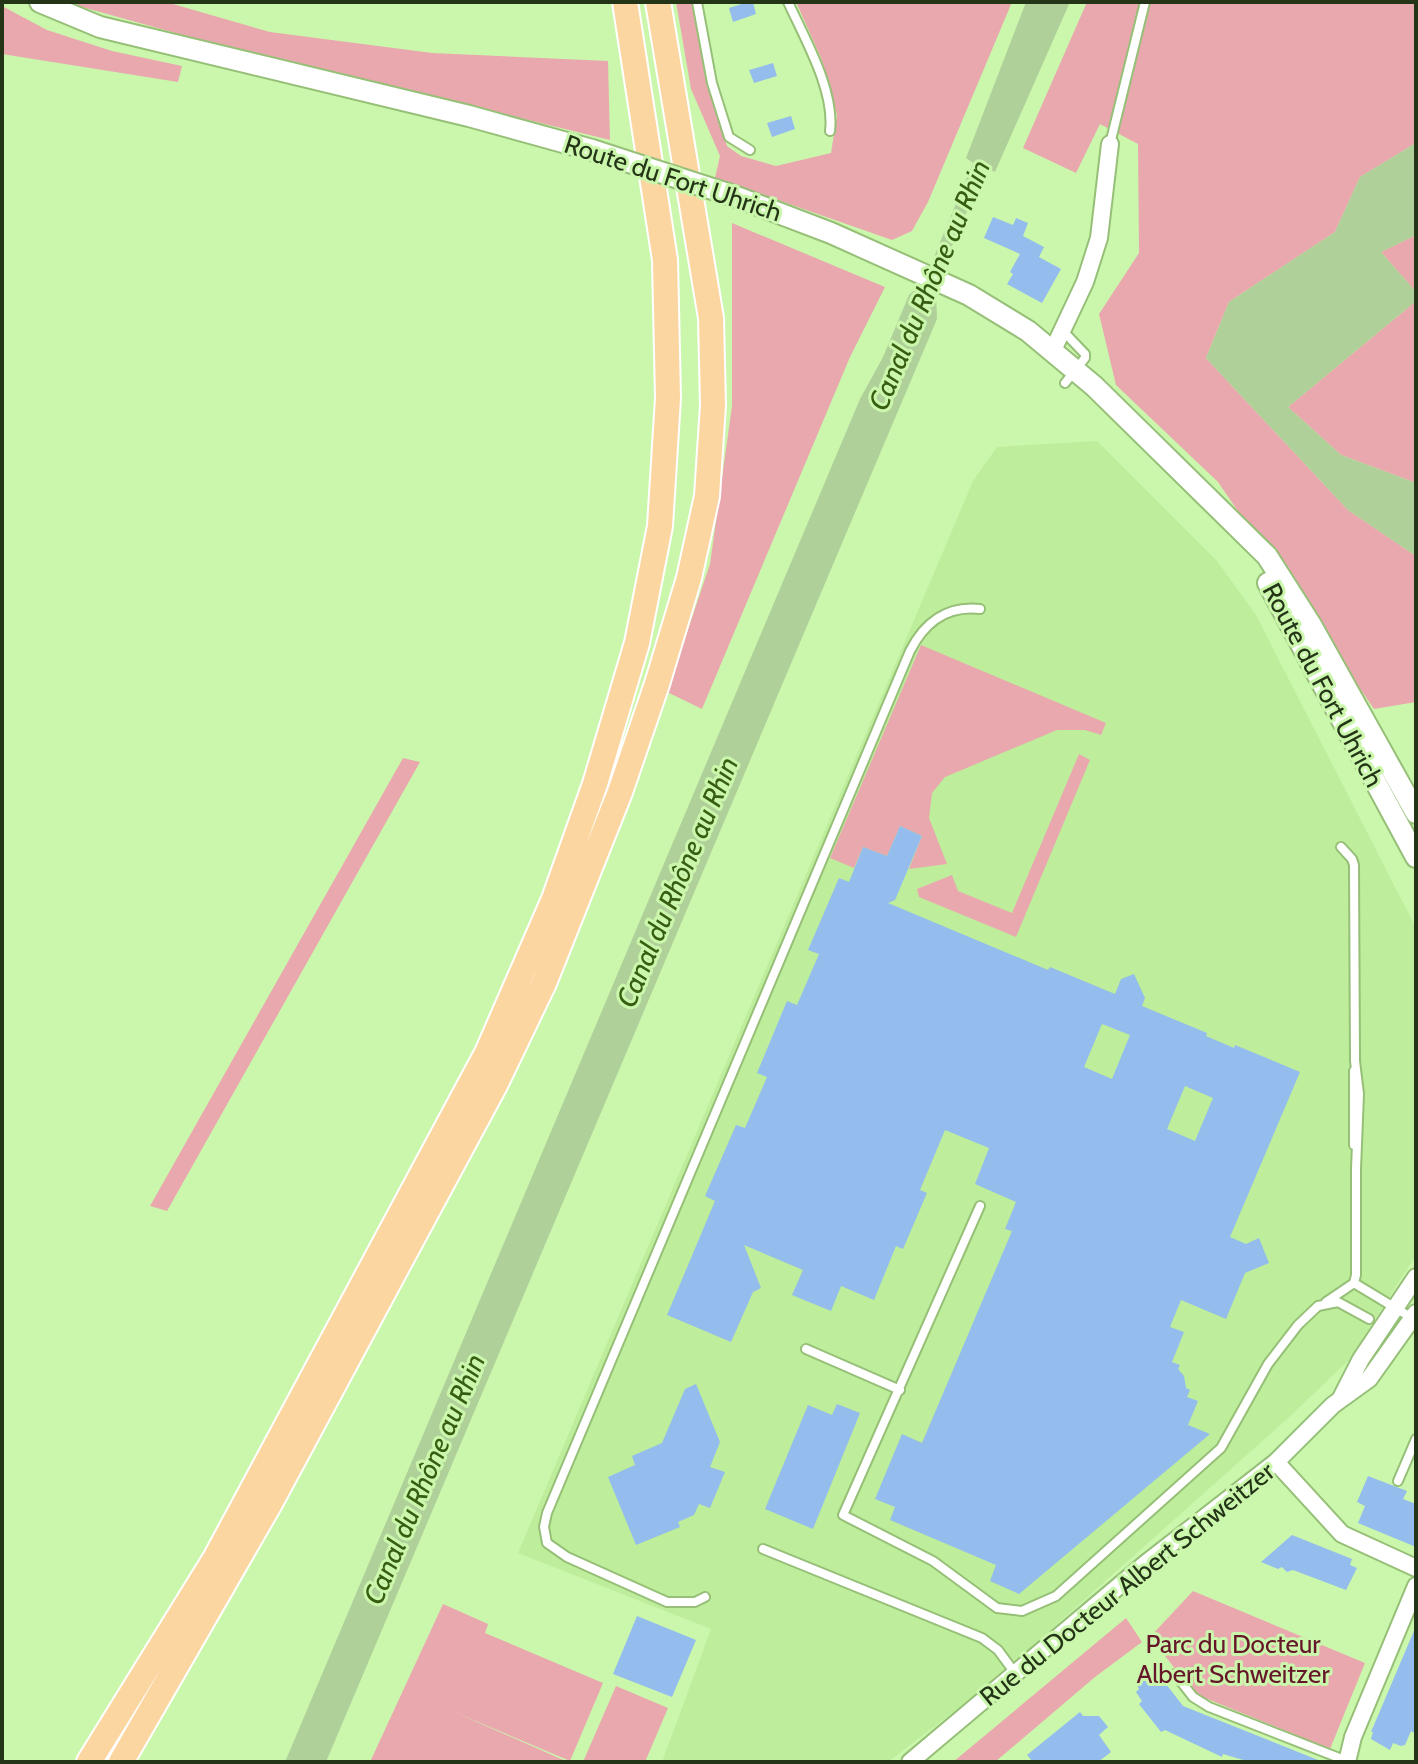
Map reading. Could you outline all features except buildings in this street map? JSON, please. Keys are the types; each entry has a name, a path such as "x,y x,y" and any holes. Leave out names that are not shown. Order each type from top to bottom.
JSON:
{"main road":[{"path":"89,1762 216,1557 487,1053 554,899 595,784 637,643 660,526 668,398 665,260 625,2"},
{"path":"121,1762 269,1505 496,1083 544,983 620,792 657,684 689,578 707,496 713,405 711,318 658,2"}],"street":[{"name":"Route du Fort Uhrich","path":"40,2 100,27 469,116 592,150 734,196 901,263 960,290 1008,318 1053,350 1070,376 1226,515 1267,556 1304,613 1416,813"},
{"path":"1053,350 1085,282 1099,238 1110,144"},
{"name":"Route du Fort Uhrich","path":"1226,515 1279,599 1416,857"},
{"name":"Rue du Docteur Albert Schweitzer","path":"1339,1400 1361,1359 1416,1277"},
{"name":"Rue du Docteur Albert Schweitzer","path":"910,1762 1145,1564 1276,1462 1339,1400 1369,1379 1414,1316"},
{"path":"1276,1462 1342,1534 1416,1568"},
{"path":"1347,1762 1353,1737 1416,1586"}],"lane":[{"path":"697,2 712,83 729,137 750,150"},
{"path":"788,2 815,59 832,115 830,131"},
{"path":"1110,144 1145,2"},
{"path":"1062,330 1085,354 1070,376"},
{"path":"705,1597 695,1602 667,1602 567,1557 547,1543 544,1527 547,1513 910,651 919,634 938,617 961,609 980,609"},
{"path":"1341,847 1354,865 1355,1061 1359,1094 1354,1283"},
{"path":"980,1206 843,1515 933,1561 997,1608 1022,1611 1056,1596 1221,1448 1268,1364 1298,1325 1354,1283"},
{"path":"1354,1283 1414,1316"},
{"path":"1324,1303 1338,1302 1369,1319"},
{"path":"806,1349 900,1390"},
{"path":"1398,1481 1416,1439"},
{"path":"763,1549 982,1638 998,1650 1016,1674"},
{"path":"1175,1674 1193,1697 1209,1707 1347,1762"}],"shaded area":[{"path":"1097,441 1217,561 1256,615 1416,928 1416,1255 1349,1360 990,1684 888,1762 662,1762 711,1629 518,1553 973,481 997,447"}],"green space":[{"path":"64,2 166,2 270,32 432,53 608,61 610,140 179,34"},
{"path":"676,2 692,2 709,85 727,146 741,156 776,166 831,153 837,115 821,58 796,2 1012,2 928,202 912,231 892,240 715,178 720,156 691,89"},
{"path":"1087,2 1416,2 1416,143 1360,177 1335,232 1229,302 1206,358 1348,510 1416,556 1416,702 1374,709 1218,482 1116,385 1099,314 1139,253 1138,144 1100,124 1076,173 1023,148"},
{"path":"2,6 47,30 112,51 182,66 178,82 2,54"},
{"path":"732,223 885,287 850,357 702,709 667,692 710,564 732,406"},
{"path":"1416,235 1416,292 1381,252"},
{"path":"1416,301 1416,483 1341,455 1288,407"},
{"path":"921,645 1106,723 1101,735 1085,730 1057,730 945,777 932,793 929,818 947,864 909,869 922,836 900,826 887,856 863,847 854,868 830,858"},
{"path":"1079,754 1090,760 1016,937 919,897 917,889 952,875 958,891 1012,913"},
{"path":"403,758 420,762 167,1211 150,1206"},
{"name":"Parc du Docteur Albert Schweitzer","path":"1193,1591 1365,1663 1330,1749 1195,1694 1150,1637"},
{"path":"443,1604 488,1624 485,1633 603,1683 570,1761 452,1711 568,1762 370,1762"},
{"path":"1126,1618 1142,1642 1095,1677 995,1762 953,1762"},
{"path":"616,1686 668,1708 645,1762 583,1762"}],"water":[{"name":"Canal du Rhône au Rhin","path":"1026,2 1070,2 995,172 986,168 942,269 936,294 937,319 326,1762 285,1762 860,399 883,357 909,295 920,285 931,264 973,163 966,158"},
{"path":"1416,143 1416,235 1381,252 1416,292 1416,301 1288,407 1341,455 1416,483 1416,556 1348,510 1206,358 1229,302 1335,232 1360,177"}]}
